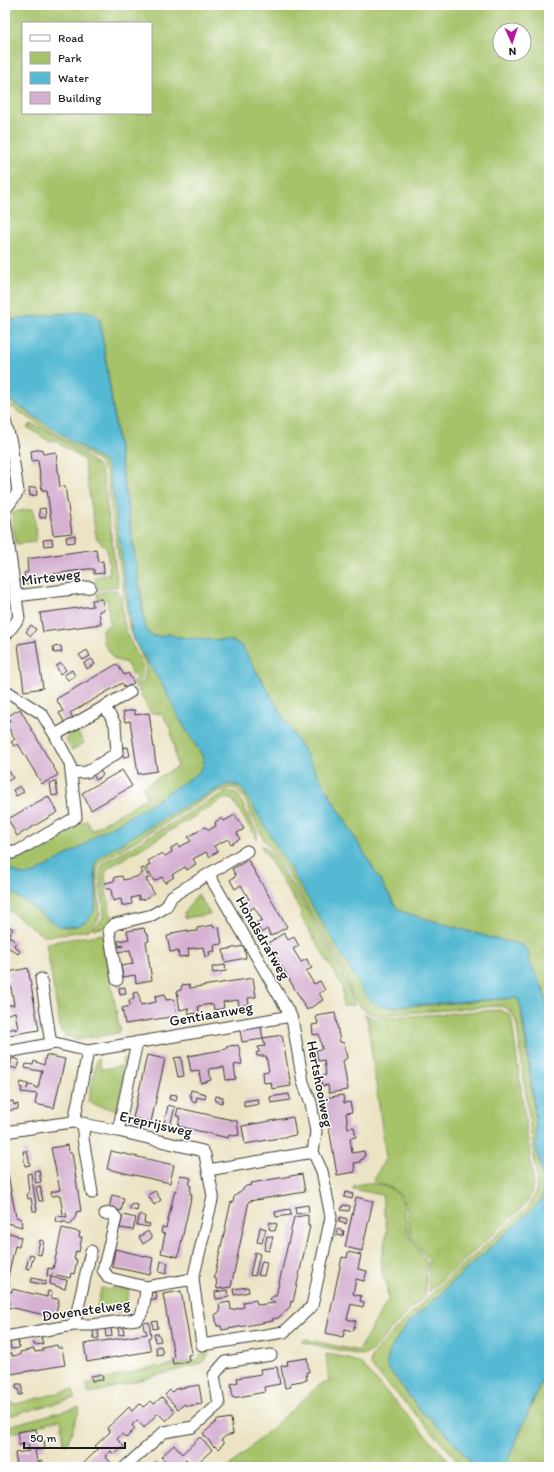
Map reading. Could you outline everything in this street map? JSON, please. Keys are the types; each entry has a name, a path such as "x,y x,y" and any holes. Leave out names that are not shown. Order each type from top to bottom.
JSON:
{"street":[{"path":"5,421 11,443 18,492 5,510"},
{"name":"Mirteweg","path":"5,520 19,618 5,636"},
{"name":"Mirteweg","path":"16,596 90,587"},
{"path":"5,690 42,714 55,735 70,764 76,817 18,851 12,853 5,848"},
{"path":"55,735 130,692"},
{"path":"72,773 86,772 117,753 115,724 105,707"},
{"path":"117,980 109,930 116,924 152,915 166,907 172,896 247,851"},
{"name":"Hondsdrafweg","path":"208,875 291,1016"},
{"path":"41,980 51,1044"},
{"name":"Gentiaanweg","path":"13,1050 55,1043 88,1051 291,1016"},
{"name":"Hertshooiweg","path":"291,1016 303,1082 311,1103 316,1132 313,1152"},
{"path":"118,1131 137,1042"},
{"path":"88,1051 79,1123 92,1193"},
{"path":"5,1132 79,1123"},
{"name":"Ereprijsweg","path":"79,1123 204,1151 208,1170"},
{"path":"313,1152 322,1172 331,1217 312,1306 284,1332 202,1345 193,1279 213,1196 208,1170 313,1152"},
{"name":"Dovenetelweg","path":"105,1214 112,1213 116,1218 103,1270 109,1278 146,1287 193,1279"},
{"path":"74,1325 91,1251"},
{"name":"Dovenetelweg","path":"5,1337 74,1325 92,1325 137,1319 142,1313 146,1287"},
{"path":"126,1467 164,1432 193,1427 219,1404 214,1375 225,1362 271,1355"}],"green space":[{"path":"5,5 549,5 549,1028 544,990 528,960 529,952 523,945 492,938 403,912 396,907 241,645 232,641 177,637 168,633 165,636 157,636 152,635 146,629 100,319 55,314 5,321"},
{"path":"5,397 104,462 108,468 114,498 132,634 137,645 164,688 180,720 202,755 204,764 199,773 138,812 96,835 81,847 33,874 25,875 15,873 6,867 14,858 21,854 23,857 82,822 87,821 92,830 147,797 142,787 177,767 171,730 162,714 151,713 138,690 143,682 145,666 129,628 106,473 95,459 5,403"},
{"path":"31,424 46,430 94,462 100,468 103,477 118,586 97,590 95,577 110,574 107,549 96,536 84,460 54,440 49,441 27,427"},
{"path":"33,509 37,537 34,542 16,544 11,515 14,512"},
{"path":"115,590 121,595 126,631 142,666 141,680 136,688 133,681 136,679 126,663 114,659 103,641 102,629 110,625 107,600 98,599 97,593"},
{"path":"77,731 84,743 72,750 66,740 67,737"},
{"path":"230,784 240,787 245,793 381,1006 432,1005 514,998 518,999 520,1003 536,1124 536,1148 541,1167 543,1199 445,1289 438,1298 435,1298 418,1314 403,1331 391,1350 407,1394 424,1415 430,1417 437,1427 442,1429 469,1460 473,1467 459,1467 454,1456 370,1365 371,1357 407,1318 525,1210 531,1203 534,1196 537,1179 517,1026 515,1018 511,1012 506,1008 498,1006 378,1015 369,1013 362,1008 353,996 342,966 286,870 264,840 244,798 236,789 231,788 219,791 103,860 98,868 97,875 100,914 97,921 89,930 43,936 5,907 5,887 58,926 76,926 88,919 94,909 97,899 95,865 103,854 179,809"},
{"path":"225,792 234,792 238,795 257,832 257,839 233,800 225,798 108,868 105,885 110,916 113,916 113,919 104,928 93,929 102,919 104,914 100,875 104,863"},
{"path":"261,846 265,847 274,857 302,901 340,967 355,1005 343,1006 342,986 301,917 301,911"},
{"path":"198,894 210,914 185,918 184,913"},
{"path":"103,934 119,1028 121,1028 118,1033 76,1040 64,1036 64,1032 61,1032 46,943"},
{"path":"499,1010 510,1014 512,1022 533,1186 528,1201 522,1208 429,1292 429,1261 411,1236 404,1200 397,1192 373,1181 386,1157 367,1019 364,1014 374,1018 380,1018"},
{"path":"128,1058 117,1110 88,1102 97,1059 99,1059 101,1069 123,1066 122,1059"},
{"path":"368,1183 381,1185 393,1190 399,1195 403,1202 408,1234 427,1263 426,1289 425,1296 409,1310 374,1349 367,1354 360,1355 302,1342 306,1339 358,1351 388,1300 386,1280 383,1279 381,1260 387,1231 382,1195 353,1189 354,1185"},
{"path":"113,1286 129,1289 125,1311 117,1312 116,1307 97,1310 101,1288 112,1290"},
{"path":"207,1349 209,1354 203,1362 196,1365 89,1394 88,1393 87,1384 156,1366 160,1368 197,1360"},
{"path":"326,1354 343,1357 360,1363 453,1467 229,1467 320,1384 329,1382"},
{"path":"549,1364 549,1467 505,1467"},
{"path":"73,1389 75,1398 5,1417 5,1401 16,1404"},
{"path":"78,1407 80,1408 67,1445 64,1444 61,1419 5,1435 5,1427"}],"water":[{"path":"87,311 96,314 100,321 145,626 147,630 150,634 156,636 170,634 177,637 232,641 241,645 396,907 403,912 492,938 523,945 529,952 528,960 544,990 549,1028 549,1364 505,1467 473,1467 469,1460 442,1429 437,1427 430,1417 424,1415 388,1368 387,1362 396,1340 417,1314 428,1306 433,1299 438,1298 445,1289 543,1199 541,1167 536,1148 536,1124 528,1052 521,1007 518,999 514,998 389,1007 380,1006 371,1001 363,991 245,793 237,785 230,784 222,787 179,809 103,854 95,865 95,907 90,918 82,924 72,927 58,926 5,887 5,866 21,875 33,874 81,847 96,835 138,812 198,773 204,764 202,755 180,720 164,688 137,645 132,634 114,498 108,468 104,462 5,397 5,321"}],"building":[{"path":"42,449 43,454 56,452 60,487 65,486 72,533 53,535 47,490 42,490 38,460 32,461 31,451"},
{"path":"5,472 9,472 10,482 5,482"},
{"path":"36,487 37,495 30,496 29,488"},
{"path":"45,508 46,517 40,518 39,509"},
{"path":"75,535 75,542 67,543 66,537"},
{"path":"52,539 53,545 44,546 43,540"},
{"path":"96,549 98,562 103,561 104,573 94,574 94,569 87,569 34,577 35,583 25,584 24,573 28,572 27,559"},
{"path":"102,599 104,610 99,611 101,624 43,632 40,613 93,606 92,600"},
{"path":"31,625 36,629 31,636 26,632"},
{"path":"36,641 43,688 24,691 18,644"},
{"path":"61,646 62,652 54,653 53,647"},
{"path":"87,650 90,656 83,660 79,655"},
{"path":"92,659 95,664 87,669 84,663"},
{"path":"61,663 66,670 60,674 56,666"},
{"path":"117,664 124,675 128,673 134,683 125,688 122,683 70,713 73,718 65,723 59,713 63,711 56,699"},
{"path":"72,670 75,676 68,680 64,675"},
{"path":"20,709 58,775 42,784 18,744 14,746 11,742 15,739 6,724 10,721 8,716"},
{"path":"135,710 135,715 149,713 157,771 138,774 130,721 125,722 123,712"},
{"path":"128,747 130,756 123,757 122,748"},
{"path":"100,770 103,775 96,780 93,774"},
{"path":"122,770 132,786 91,810 82,793"},
{"path":"9,771 13,778 8,781 5,777 5,773"},
{"path":"56,782 58,795 52,796 50,783"},
{"path":"20,786 24,792 16,796 13,790"},
{"path":"48,796 58,812 17,836 8,819"},
{"path":"235,815 244,829 237,833 240,839 231,844 228,839 214,846 218,852 209,857 206,852 193,859 196,864 187,870 185,867 178,871 172,875 174,877 165,883 162,877 154,881 146,867 150,865 148,861 162,853 165,856 172,852 171,848 178,844 179,847 191,841 188,837 205,827 209,830 216,826 215,822 222,818 224,821"},
{"path":"248,860 287,927 271,936 267,929 261,933 256,923 262,920 254,907 248,911 243,902 249,899 241,885 235,889 230,880 236,876 232,869"},
{"path":"144,868 149,878 146,879 154,893 145,899 139,900 139,896 131,898 132,904 127,905 122,905 121,899 113,901 111,889 106,889 105,883 114,881 115,877 122,876 123,880 136,877 143,873 141,869"},
{"path":"5,924 13,929 8,936 16,942 14,946 20,951 18,954 5,945"},
{"path":"213,925 214,928 219,927 222,944 214,945 215,951 209,952 210,956 205,957 203,947 188,949 189,956 179,957 178,951 170,952 167,936 172,935 172,933 188,930 188,932 197,931 197,928"},
{"path":"144,928 145,933 148,934 149,941 146,942 152,980 136,983 135,975 123,977 121,966 133,964 130,950 118,952 117,947 123,946 119,945 118,941 129,939 127,931"},
{"path":"284,933 288,940 294,937 299,946 293,949 301,962 307,959 312,968 306,971 314,984 320,981 325,990 319,993 323,1000 307,1010 268,943"},
{"path":"244,946 246,958 225,962 223,950"},
{"path":"225,965 226,971 213,973 212,967"},
{"path":"28,968 39,1030 9,1035 8,1030 15,1028 15,1030 18,1029 15,1012 5,1015 5,1005 14,1005 11,987 5,990 5,981 10,981 9,972"},
{"path":"253,978 256,997 248,998 249,1004 239,1006 238,1000 223,1002 224,1008 214,1010 213,1004 198,1006 199,1013 189,1014 188,1008 180,1010 177,991 181,990 182,985 189,984 190,988"},
{"path":"125,987 126,994 120,995 119,988"},
{"path":"138,992 141,1005 156,1002 155,996 165,994 166,1000 174,999 177,1016 125,1024 122,1008 130,1006 129,1000 134,999 133,993"},
{"path":"335,1013 340,1042 344,1043 347,1058 343,1061 348,1090 329,1093 328,1085 322,1086 320,1076 326,1075 324,1060 318,1061 316,1050 322,1049 319,1034 313,1035 312,1025 318,1024 316,1016"},
{"path":"261,1027 263,1039 242,1042 240,1030"},
{"path":"282,1035 291,1086 272,1089 271,1082 264,1083 263,1072 269,1071 266,1056 257,1056 256,1053 259,1052 258,1047 265,1046 263,1038"},
{"path":"238,1045 239,1047 242,1064 234,1065 236,1079 226,1080 224,1067 209,1069 211,1080 201,1083 199,1071 191,1072 188,1056 227,1049 226,1047"},
{"path":"46,1055 65,1059 54,1108 35,1104 37,1094 21,1092 22,1088 20,1087 21,1082 28,1084 27,1089 28,1085 38,1088 42,1070 39,1071 25,1068 26,1064 33,1065 34,1061 44,1065"},
{"path":"147,1055 165,1059 151,1122 133,1118"},
{"path":"181,1057 184,1076 178,1077 174,1058"},
{"path":"12,1058 19,1060 17,1069 10,1067"},
{"path":"9,1076 10,1085 5,1086 5,1077"},
{"path":"191,1090 206,1094 205,1099 197,1097 196,1103 193,1102 191,1100 192,1096 190,1096"},
{"path":"170,1094 177,1095 176,1101 169,1099"},
{"path":"289,1094 290,1100 271,1103 270,1097"},
{"path":"343,1095 344,1103 350,1102 352,1112 346,1113 348,1128 354,1127 356,1137 350,1138 352,1153 364,1151 365,1156 363,1157 364,1159 360,1160 360,1162 354,1163 355,1172 337,1175 324,1098"},
{"path":"216,1096 223,1097 222,1103 215,1101"},
{"path":"258,1099 259,1104 244,1107 244,1101"},
{"path":"13,1101 14,1105 18,1104 18,1109 5,1110 6,1102"},
{"path":"168,1105 175,1107 170,1126 164,1124"},
{"path":"178,1108 237,1121 239,1135 229,1135 228,1138 178,1126 180,1116 176,1116"},
{"path":"293,1117 296,1135 245,1144 242,1126"},
{"path":"68,1145 69,1153 72,1153 81,1211 76,1212 76,1216 70,1225 64,1221 63,1223 55,1221 56,1216 67,1217 66,1213 63,1214 60,1195 52,1196 51,1192 60,1190 51,1148"},
{"path":"23,1151 27,1151 30,1165 25,1166"},
{"path":"111,1151 174,1165 170,1183 107,1169"},
{"path":"5,1158 16,1217 21,1219 22,1227 7,1223 7,1221 5,1221"},
{"path":"39,1170 41,1182 36,1183 34,1171"},
{"path":"31,1173 37,1211 33,1211 31,1198 28,1199 27,1193 29,1193 27,1174"},
{"path":"302,1174 305,1192 249,1201 231,1287 217,1289 216,1278 214,1278 231,1202 233,1203 234,1197 246,1186 252,1185 251,1183"},
{"path":"180,1175 191,1178 189,1185 191,1186 190,1194 192,1194 178,1257 161,1253 165,1234 161,1233 162,1227 166,1228"},
{"path":"40,1186 43,1201 39,1201 36,1187"},
{"path":"155,1191 161,1200 154,1205 148,1195"},
{"path":"345,1192 353,1194 352,1199 344,1197"},
{"path":"112,1195 124,1198 121,1211 109,1208"},
{"path":"356,1197 373,1201 362,1251 345,1247"},
{"path":"131,1204 138,1205 137,1211 130,1209"},
{"path":"308,1205 309,1212 296,1214 295,1207"},
{"path":"343,1205 350,1206 349,1211 341,1210"},
{"path":"290,1209 291,1215 276,1217 275,1212"},
{"path":"140,1214 145,1216 144,1223 150,1224 149,1227 137,1225"},
{"path":"123,1215 136,1218 133,1230 120,1228"},
{"path":"308,1215 308,1226 310,1226 293,1302 291,1301 290,1307 278,1318 272,1319 273,1321 222,1330 221,1326 217,1326 215,1314 220,1312 219,1304 230,1302 231,1310 244,1307 243,1302 256,1300 257,1305 275,1303 270,1299 273,1296 276,1296 294,1217"},
{"path":"340,1217 347,1219 346,1224 339,1222"},
{"path":"270,1222 277,1224 275,1231 269,1229"},
{"path":"260,1227 266,1229 262,1243 257,1242"},
{"path":"62,1228 80,1232 79,1237 82,1237 79,1252 76,1251 74,1259 77,1260 74,1274 71,1273 70,1278 52,1274 51,1277 47,1276 48,1268 53,1269"},
{"path":"337,1229 344,1231 343,1236 336,1235"},
{"path":"148,1231 152,1238 143,1244 139,1237"},
{"path":"5,1232 21,1237 19,1247 15,1246 7,1281 10,1285 6,1288 8,1291 12,1292 12,1289 47,1297 48,1291 52,1292 51,1298 59,1299 55,1317 8,1307 10,1301 5,1300"},
{"path":"267,1236 273,1237 269,1251 264,1250"},
{"path":"40,1240 44,1241 41,1255 37,1254"},
{"path":"115,1249 153,1258 150,1275 112,1267"},
{"path":"255,1252 260,1254 255,1276 250,1275"},
{"path":"348,1252 361,1255 358,1269 367,1271 364,1281 356,1279 353,1294 361,1296 360,1301 364,1302 363,1307 351,1304 347,1319 356,1321 353,1331 345,1329 343,1337 326,1333 342,1257 347,1258"},
{"path":"30,1254 34,1255 30,1269 26,1268"},
{"path":"161,1261 168,1263 166,1274 159,1272"},
{"path":"262,1261 267,1262 264,1276 258,1275"},
{"path":"51,1277 67,1280 65,1289 50,1284"},
{"path":"32,1278 46,1281 45,1285 31,1282"},
{"path":"248,1287 249,1292 234,1295 233,1289"},
{"path":"228,1290 229,1297 216,1299 215,1292"},
{"path":"181,1291 192,1354 188,1355 189,1361 173,1364 172,1358 174,1357 163,1294"},
{"path":"152,1292 157,1293 156,1300 150,1299"},
{"path":"157,1321 158,1328 153,1329 152,1322"},
{"path":"149,1322 151,1337 148,1338 151,1351 87,1362 84,1344 147,1334 146,1330 144,1330 143,1323"},
{"path":"123,1326 124,1334 119,1335 118,1327"},
{"path":"111,1328 112,1336 106,1337 105,1329"},
{"path":"98,1330 99,1338 94,1339 93,1331"},
{"path":"154,1334 159,1334 161,1341 155,1342"},
{"path":"41,1337 43,1344 34,1345 33,1338"},
{"path":"18,1341 19,1348 11,1349 10,1342"},
{"path":"57,1345 58,1348 62,1348 65,1365 5,1375 5,1354 12,1353 12,1356 20,1355 20,1352 34,1349 35,1352 43,1351 43,1348"},
{"path":"161,1346 163,1354 157,1355 156,1347"},
{"path":"307,1358 309,1372 306,1372 307,1380 290,1383 291,1387 285,1388 281,1366 288,1365 287,1361"},
{"path":"277,1367 280,1384 264,1387 265,1392 233,1398 231,1384 238,1382 237,1378 261,1374 260,1369"},
{"path":"102,1374 103,1380 92,1381 91,1376"},
{"path":"16,1384 22,1384 22,1395 19,1395 19,1389 16,1389"},
{"path":"199,1385 202,1404 186,1406 185,1404 178,1409 165,1395 170,1390 172,1392 175,1389"},
{"path":"162,1397 175,1412 166,1421 158,1413 144,1428 137,1420 132,1425 135,1429 126,1438 122,1434 117,1439 124,1446 114,1455 111,1451 105,1456 112,1464 109,1467 87,1467 84,1463 98,1449 95,1446 110,1432 107,1428 129,1407 132,1411 140,1404 143,1407 151,1401 154,1404"},
{"path":"231,1418 233,1434 226,1436 221,1440 224,1443 218,1449 215,1446 214,1447 203,1434 218,1420"},
{"path":"36,1429 39,1441 44,1440 45,1449 35,1450 37,1462 42,1461 43,1467 26,1467 26,1465 17,1466 15,1453 29,1451 28,1444 19,1445 17,1432"},
{"path":"200,1437 212,1450 193,1467 186,1459 177,1467 150,1467 156,1462 160,1466 165,1461 161,1457 174,1445 182,1454"}]}
